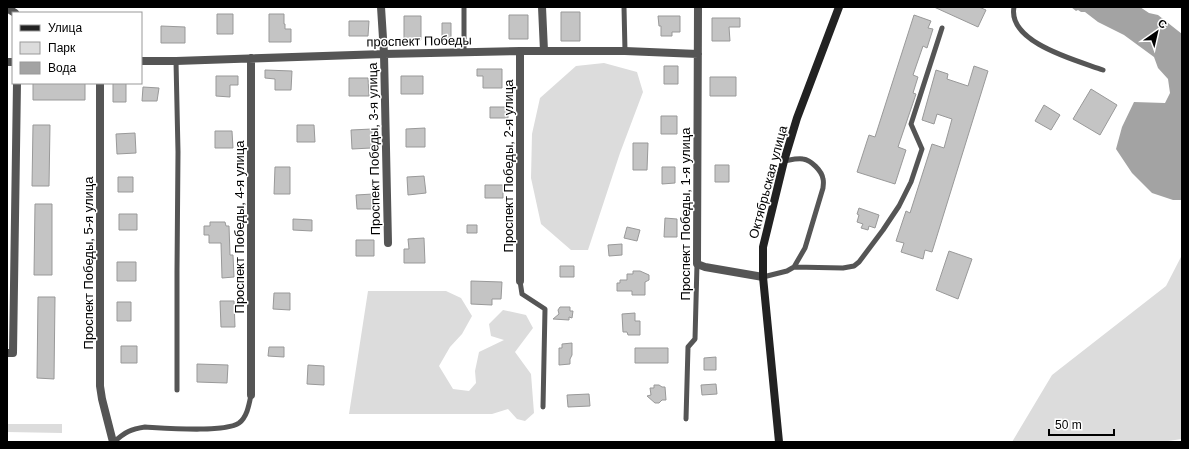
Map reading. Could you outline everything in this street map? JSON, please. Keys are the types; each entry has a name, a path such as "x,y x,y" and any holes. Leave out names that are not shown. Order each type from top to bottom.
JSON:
{"street":[{"name":"Проспект Победы, 3-я улица","path":"381,7 384,54 388,243"},
{"path":"542,7 544,51"},
{"name":"Проспект Победы, 1-я улица","path":"697,264 698,7"},
{"name":"Октябрьская улица","path":"778,442 763,277 763,246 784,161 797,118 839,7"},
{"name":"проспект Победы","path":"142,61 520,51 624,51 698,54"},
{"name":"Проспект Победы, 2-я улица","path":"520,51 520,281"},
{"name":"Проспект Победы, 4-я улица","path":"251,58 251,395"},
{"path":"10,353 17,84"},
{"name":"Проспект Победы, 5-я улица","path":"100,84 100,386 102,399 114,442"},
{"path":"697,264 705,267 763,277"}],"lane":[{"path":"464,7 464,52"},
{"path":"624,7 624,51"},
{"path":"1014,7 1014,19 1021,30 1033,40 1051,51 1103,70"},
{"path":"794,267 843,268 854,266 859,262 899,206 911,182 922,150 911,124 942,28"},
{"path":"176,61 178,152 177,390"},
{"path":"763,277 787,271 794,267 805,248 823,188 824,179 817,168 808,161 803,159 784,161"},
{"name":"Проспект Победы, 1-я улица","path":"686,418 688,347 695,339 697,264"},
{"path":"520,281 522,294 545,309 543,407"},
{"path":"114,442 127,431 134,428 217,429 232,427 244,418 251,395"}],"green space":[{"path":"604,63 637,72 643,92 620,153 588,250 571,250 541,224 531,178 532,134 540,98 576,66"},
{"path":"1182,255 1182,439 1161,442 1012,442 1052,375 1166,286"},
{"path":"368,291 446,291 461,298 472,316 462,334 450,347 439,366 453,389 469,391 476,383 475,371 479,352 504,340 491,336 489,324 503,310 526,315 533,328 515,352 531,374 534,413 525,421 517,419 508,409 492,414 349,414"},
{"path":"7,424 62,424 62,433 7,432"}],"water":[{"path":"1071,7 1140,7 1149,13 1158,15 1182,34 1182,200 1173,200 1152,193 1132,173 1116,149 1122,127 1134,102 1165,103 1170,93 1168,79 1158,68 1154,57 1124,35 1098,22 1085,12 1078,10 1076,11"}],"building":[{"path":"934,7 979,7 986,10 978,27"},
{"path":"561,12 580,12 580,41 561,41"},
{"path":"217,14 233,14 233,34 217,34"},
{"path":"269,14 284,14 285,29 291,29 291,42 269,42"},
{"path":"509,15 528,15 528,39 509,39"},
{"path":"914,15 931,21 928,28 933,29 927,48 923,46 913,75 918,77 913,93 916,94 898,147 906,150 895,184 857,172 869,135 875,137"},
{"path":"404,16 421,16 421,40 404,40"},
{"path":"658,16 680,16 680,32 672,32 672,36 661,36 661,26 659,26"},
{"path":"712,18 740,18 740,27 729,27 730,41 712,41"},
{"path":"349,21 369,21 368,36 349,36"},
{"path":"442,23 451,23 451,40 442,40"},
{"path":"161,26 185,27 185,43 161,43"},
{"path":"664,66 678,66 678,84 664,84"},
{"path":"974,66 988,71 932,252 925,250 923,259 901,252 904,243 896,241 906,211 910,213 932,144 944,148 952,119 937,114 934,124 922,120 936,70 948,74 947,79 968,86"},
{"path":"477,69 502,69 502,88 483,88 483,76 477,76"},
{"path":"265,70 292,71 291,90 275,90 275,79 265,78"},
{"path":"216,76 238,76 238,85 230,85 230,97 216,96"},
{"path":"401,76 423,76 423,94 401,94"},
{"path":"710,77 736,77 736,96 710,96"},
{"path":"349,78 368,78 369,96 349,96"},
{"path":"33,84 85,84 85,100 33,100"},
{"path":"113,84 126,84 126,102 113,102"},
{"path":"143,87 159,88 157,101 142,101"},
{"path":"1091,89 1117,105 1100,135 1073,119"},
{"path":"1044,105 1060,115 1051,130 1035,121"},
{"path":"490,107 508,107 508,118 490,118"},
{"path":"661,116 677,116 677,134 661,134"},
{"path":"33,125 50,125 49,186 32,186"},
{"path":"297,125 314,125 315,142 297,142"},
{"path":"425,128 425,147 406,147 406,129"},
{"path":"372,129 372,136 374,136 375,143 371,145 371,148 352,149 351,130"},
{"path":"215,131 232,131 233,148 215,148"},
{"path":"135,133 136,153 117,154 116,134"},
{"path":"633,143 648,143 647,170 633,170"},
{"path":"715,165 729,165 729,182 715,182"},
{"path":"275,167 290,167 290,194 274,194"},
{"path":"662,167 675,167 675,183 662,184"},
{"path":"424,176 426,193 408,195 407,177"},
{"path":"118,177 133,177 133,192 118,192"},
{"path":"485,185 503,185 503,198 485,198"},
{"path":"373,194 374,209 357,209 356,195"},
{"path":"35,204 52,204 52,275 34,275"},
{"path":"859,208 879,215 875,228 869,226 868,230 861,228 863,224 857,222"},
{"path":"119,214 137,214 137,230 119,230"},
{"path":"665,218 677,219 677,237 664,237"},
{"path":"293,219 312,220 312,231 293,230"},
{"path":"210,222 225,222 226,226 229,226 230,255 233,255 234,277 222,278 221,243 209,243 209,235 204,235 204,226 210,226"},
{"path":"467,225 477,225 477,233 467,233"},
{"path":"627,227 640,230 637,241 624,238"},
{"path":"424,238 425,263 404,263 404,249 409,249 408,239"},
{"path":"356,240 374,240 374,256 356,256"},
{"path":"622,244 622,255 609,256 608,245"},
{"path":"949,251 972,259 958,299 936,290"},
{"path":"117,262 136,262 136,281 117,281"},
{"path":"560,266 574,266 574,277 560,277"},
{"path":"633,271 640,271 649,275 649,280 645,282 645,295 632,295 632,291 617,291 617,283 620,283 620,280 627,280 627,274 633,274"},
{"path":"471,281 502,282 501,299 492,299 492,305 471,304"},
{"path":"274,293 290,293 290,310 273,309"},
{"path":"38,297 55,297 54,379 37,378"},
{"path":"220,301 234,301 235,327 221,327"},
{"path":"117,302 131,302 131,321 117,321"},
{"path":"560,307 570,307 570,311 573,311 572,318 569,317 569,320 553,319 559,314 558,310"},
{"path":"635,313 635,321 640,321 640,335 628,335 627,332 623,332 622,314"},
{"path":"572,343 570,364 559,365 559,348 562,348 562,344"},
{"path":"121,346 137,346 137,363 121,363"},
{"path":"269,347 284,347 284,357 268,356"},
{"path":"635,348 668,348 668,363 635,363"},
{"path":"716,357 716,370 704,370 704,358"},
{"path":"197,364 228,365 227,383 197,382"},
{"path":"308,365 324,366 324,385 307,384"},
{"path":"716,384 717,394 702,395 701,385"},
{"path":"654,385 665,387 666,400 655,403 647,396 651,395 650,388 654,388"},
{"path":"589,394 590,406 568,407 567,395"}]}
